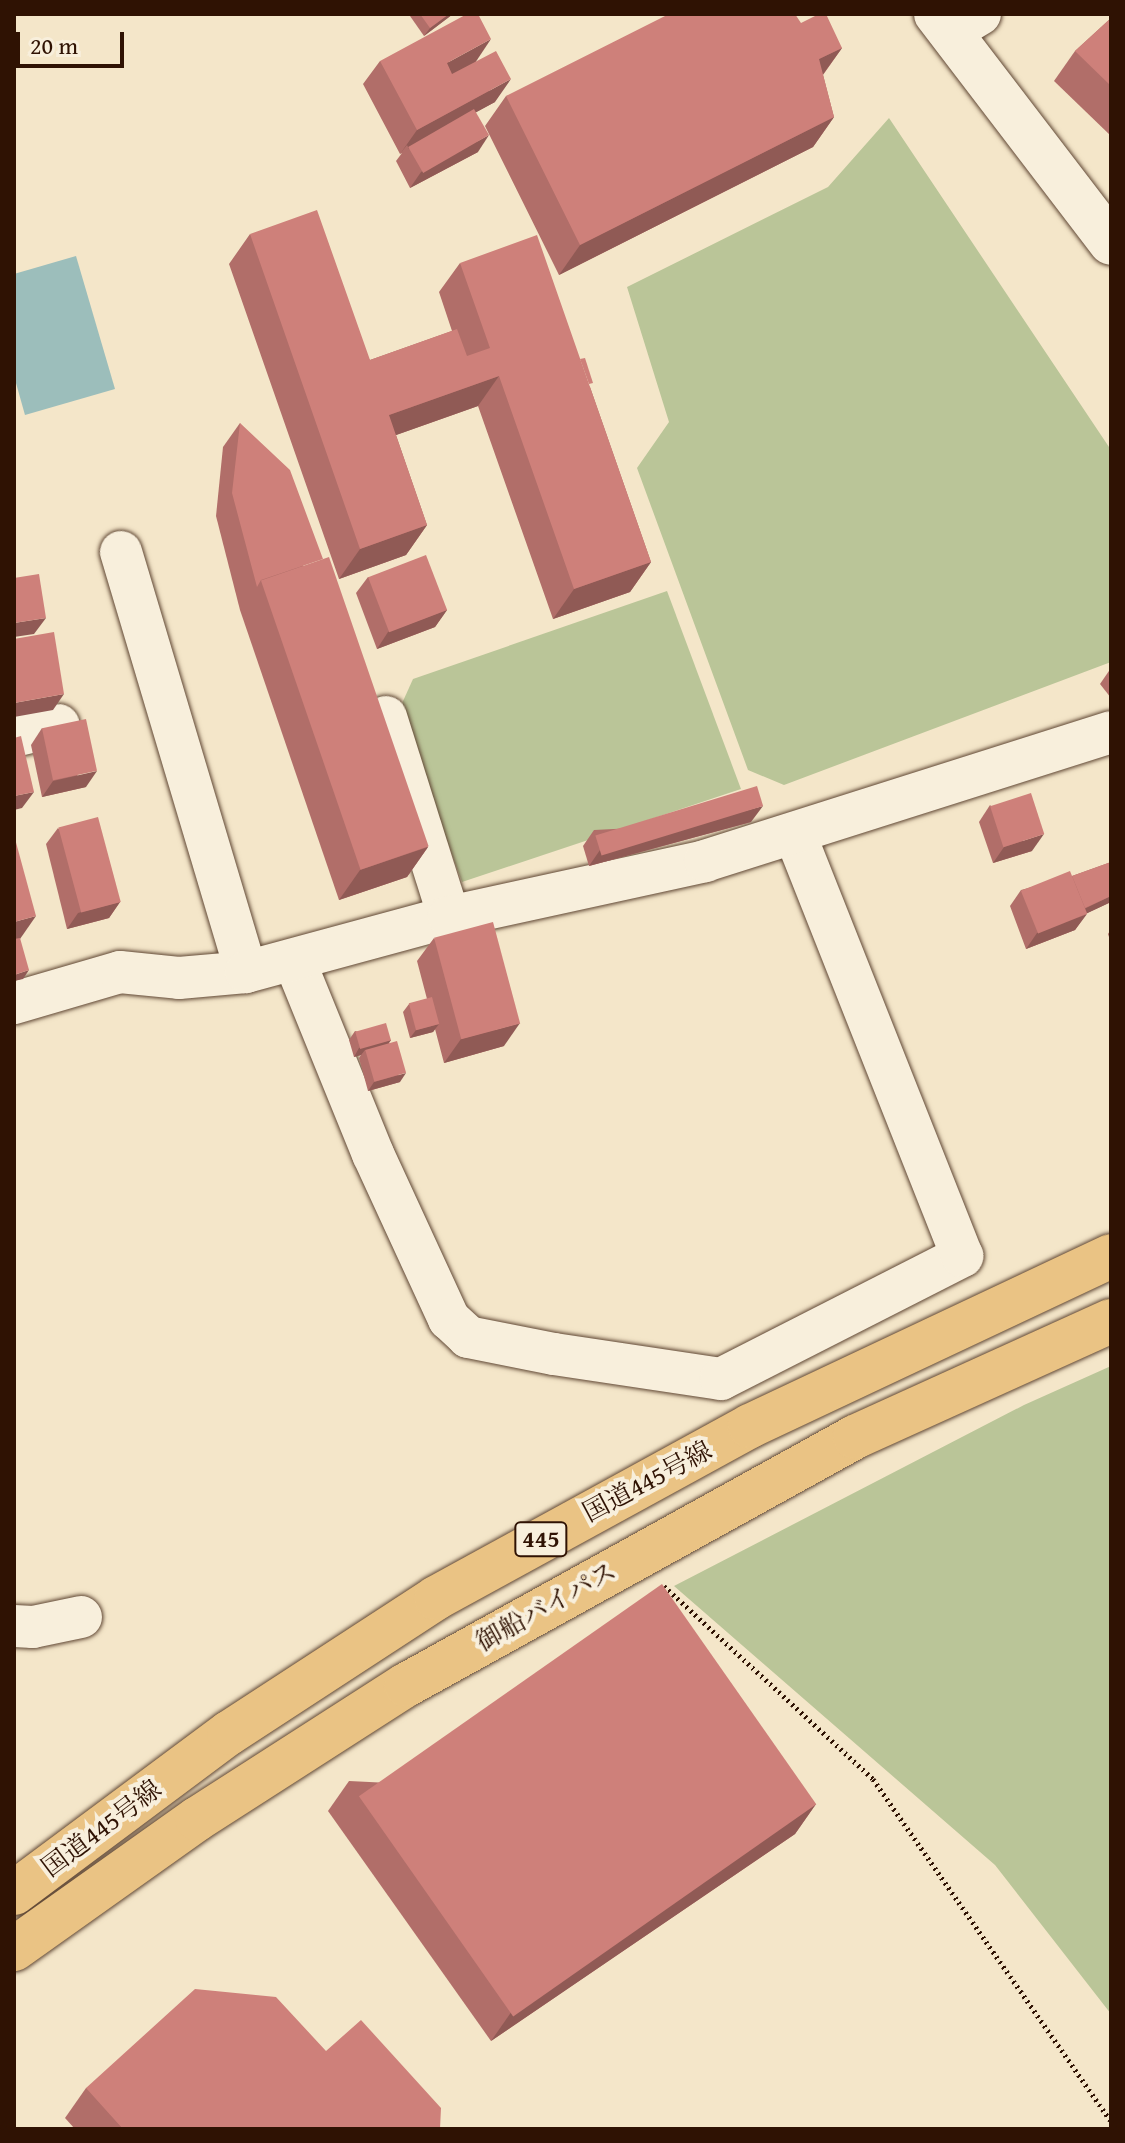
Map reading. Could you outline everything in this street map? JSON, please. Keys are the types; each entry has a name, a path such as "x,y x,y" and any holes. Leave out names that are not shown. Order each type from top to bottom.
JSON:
{"highway":[{"name":"国道445号線","path":"14,1893 229,1733 436,1598 750,1426 1111,1256"},
{"name":"御船バイパス","path":"14,1949 197,1819 406,1685 855,1437 1111,1321"}],"street":[{"path":"955,20 1111,243"},
{"path":"121,552 246,972"},
{"path":"386,717 449,917"},
{"path":"14,736 59,725"},
{"path":"14,1003 120,972 179,978 246,972 295,962 449,917 705,861 795,834 860,809 1111,732"},
{"path":"295,962 373,1154 449,1319 468,1337 554,1354 721,1379 962,1256 795,834"},
{"path":"721,1379 750,1426"},
{"path":"14,1626 33,1627 81,1617"}],"path":[{"path":"637,1555 670,1591 873,1779 1111,2121"}],"green space":[{"path":"889,118 1111,450 1111,662 784,785 748,770 637,468 669,422 627,287 828,187"},
{"path":"667,591 741,789 462,882 399,710 413,679"},
{"path":"1111,1366 1111,2014 995,1865 674,1586 1024,1405"}],"water":[{"path":"76,256 115,389 25,415 14,376 14,274"}],"building":[{"path":"420,14 449,14 430,28"},
{"path":"467,14 478,14 491,39 447,63 452,74 496,51 511,79 417,130 380,61"},
{"path":"669,14 795,14 801,23 826,14 842,48 819,59 834,117 580,245 506,96"},
{"path":"1111,18 1111,86 1075,51"},
{"path":"474,109 489,135 423,173 408,147"},
{"path":"317,210 370,360 457,329 467,356 490,348 460,263 537,235 651,562 574,589 499,376 389,415 427,525 360,549 250,234"},
{"path":"585,358 593,383 589,384 580,359"},
{"path":"240,423 290,470 323,559 261,580 257,587 232,493"},
{"path":"426,555 447,610 389,632 368,577"},
{"path":"329,557 429,846 361,870 261,580"},
{"path":"39,574 46,618 14,623 14,578"},
{"path":"54,632 64,694 14,703 14,639"},
{"path":"86,719 97,771 53,780 42,728"},
{"path":"21,736 34,792 14,796 14,738"},
{"path":"757,786 763,806 602,855 595,835"},
{"path":"1031,793 1044,834 1003,847 990,806"},
{"path":"98,817 121,902 81,913 58,828"},
{"path":"14,835 36,916 14,922"},
{"path":"1111,862 1111,896 1085,908 1072,876"},
{"path":"1070,871 1087,914 1038,934 1021,891"},
{"path":"493,922 520,1023 461,1039 434,938"},
{"path":"20,938 29,970 14,975 14,939"},
{"path":"432,997 439,1024 416,1030 409,1003"},
{"path":"386,1023 391,1040 360,1049 355,1032"},
{"path":"397,1041 406,1073 374,1082 365,1050"},
{"path":"662,1584 816,1804 513,2017 359,1796"},
{"path":"195,1989 276,1997 326,2051 361,2020 441,2108 440,2129 123,2129 86,2088"}]}
